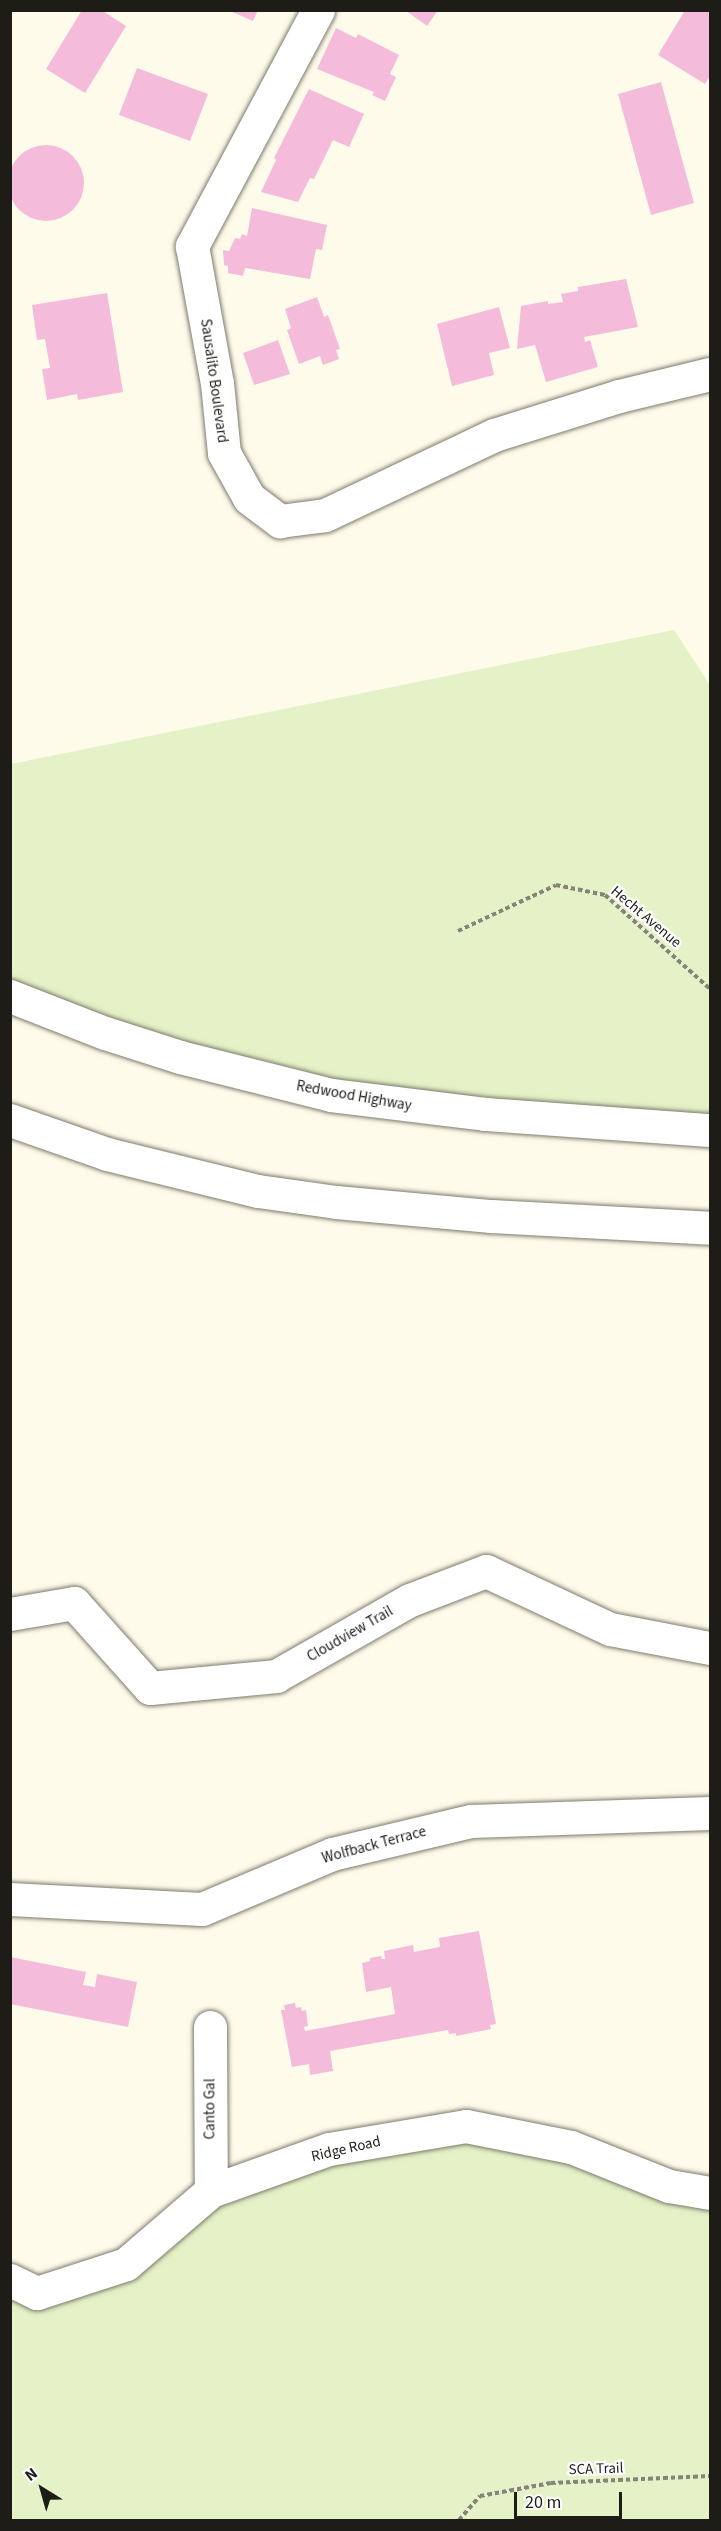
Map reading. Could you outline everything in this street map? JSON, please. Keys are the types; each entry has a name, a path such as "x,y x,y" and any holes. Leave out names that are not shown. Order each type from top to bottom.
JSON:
{"main road":[{"name":"Sausalito Boulevard","path":"318,10 192,246 217,383 224,453 249,498 280,521 325,515 494,435 619,396 711,374"},
{"name":"Redwood Highway","path":"10,996 105,1033 180,1057 332,1095 485,1114 711,1130"},
{"path":"10,1120 106,1154 258,1191 336,1202 480,1215 711,1228"},
{"name":"Cloudview Trail","path":"10,1614 74,1604 150,1688 276,1676 410,1600 486,1571 610,1629 711,1648"},
{"name":"Wolfback Terrace","path":"10,1899 202,1909 332,1854 471,1821 711,1813"},
{"name":"Canto Gal","path":"210,2027 211,2191"},
{"name":"Ridge Road","path":"10,2280 37,2293 126,2264 211,2191 329,2150 466,2126 571,2147 669,2186 711,2193"},
{"path":"669,2186 711,2172"}],"path":[{"name":"Hecht Avenue","path":"458,931 556,885 605,895 711,989"},
{"name":"SCA Trail","path":"459,2520 480,2496 551,2483 711,2476"}],"green space":[{"path":"674,630 710,685 710,1130 408,1106 11,996 11,764"},
{"path":"466,2126 710,2193 710,2520 11,2520 10,2280 126,2264 211,2191"}],"building":[{"path":"82,10 101,10 126,26 85,93 46,69"},
{"path":"228,10 258,10 253,21"},
{"path":"405,10 438,10 427,26"},
{"path":"685,10 710,10 710,76 705,84 658,55"},
{"path":"336,28 356,38 358,34 399,55 390,74 396,77 385,101 372,95 374,92 317,69"},
{"path":"137,68 208,94 190,141 119,115"},
{"path":"661,82 694,203 651,215 618,94"},
{"path":"309,89 364,114 349,147 333,140 314,179 310,178 298,202 261,192 276,160 274,158"},
{"path":"46,145 61,148 73,156 81,168 84,183 81,198 73,210 61,218 46,221 31,218 19,210 11,198 8,183 11,168 19,156 31,148"},
{"path":"252,208 327,225 322,250 316,249 310,279 245,268 243,276 228,273 228,266 224,265 223,250 229,251 235,238 240,239 242,234 247,236"},
{"path":"626,279 638,327 584,337 585,342 590,340 598,367 546,382 535,345 517,349 521,306 548,301 548,304 563,302 561,294 578,291 578,287"},
{"path":"107,293 123,392 78,400 77,394 47,400 42,369 50,368 45,339 37,340 32,305"},
{"path":"317,297 324,317 328,315 340,349 336,350 339,359 323,365 320,356 299,364 287,330 291,328 285,309"},
{"path":"499,307 510,348 489,353 494,375 452,386 437,324"},
{"path":"278,340 290,374 254,385 243,353"},
{"path":"479,1931 496,2024 490,2025 491,2029 456,2036 456,2033 449,2034 448,2030 330,2051 333,2071 310,2075 309,2064 292,2067 281,2010 285,2010 284,2005 295,2003 296,2008 301,2007 302,2011 306,2010 308,2026 304,2027 305,2031 395,2014 391,1987 366,1992 362,1963 370,1961 370,1958 381,1956 385,1959 384,1951 413,1945 414,1952 440,1947 439,1938"},
{"path":"10,1957 86,1972 83,1985 95,1987 97,1974 137,1982 128,2027 10,2004"}]}
